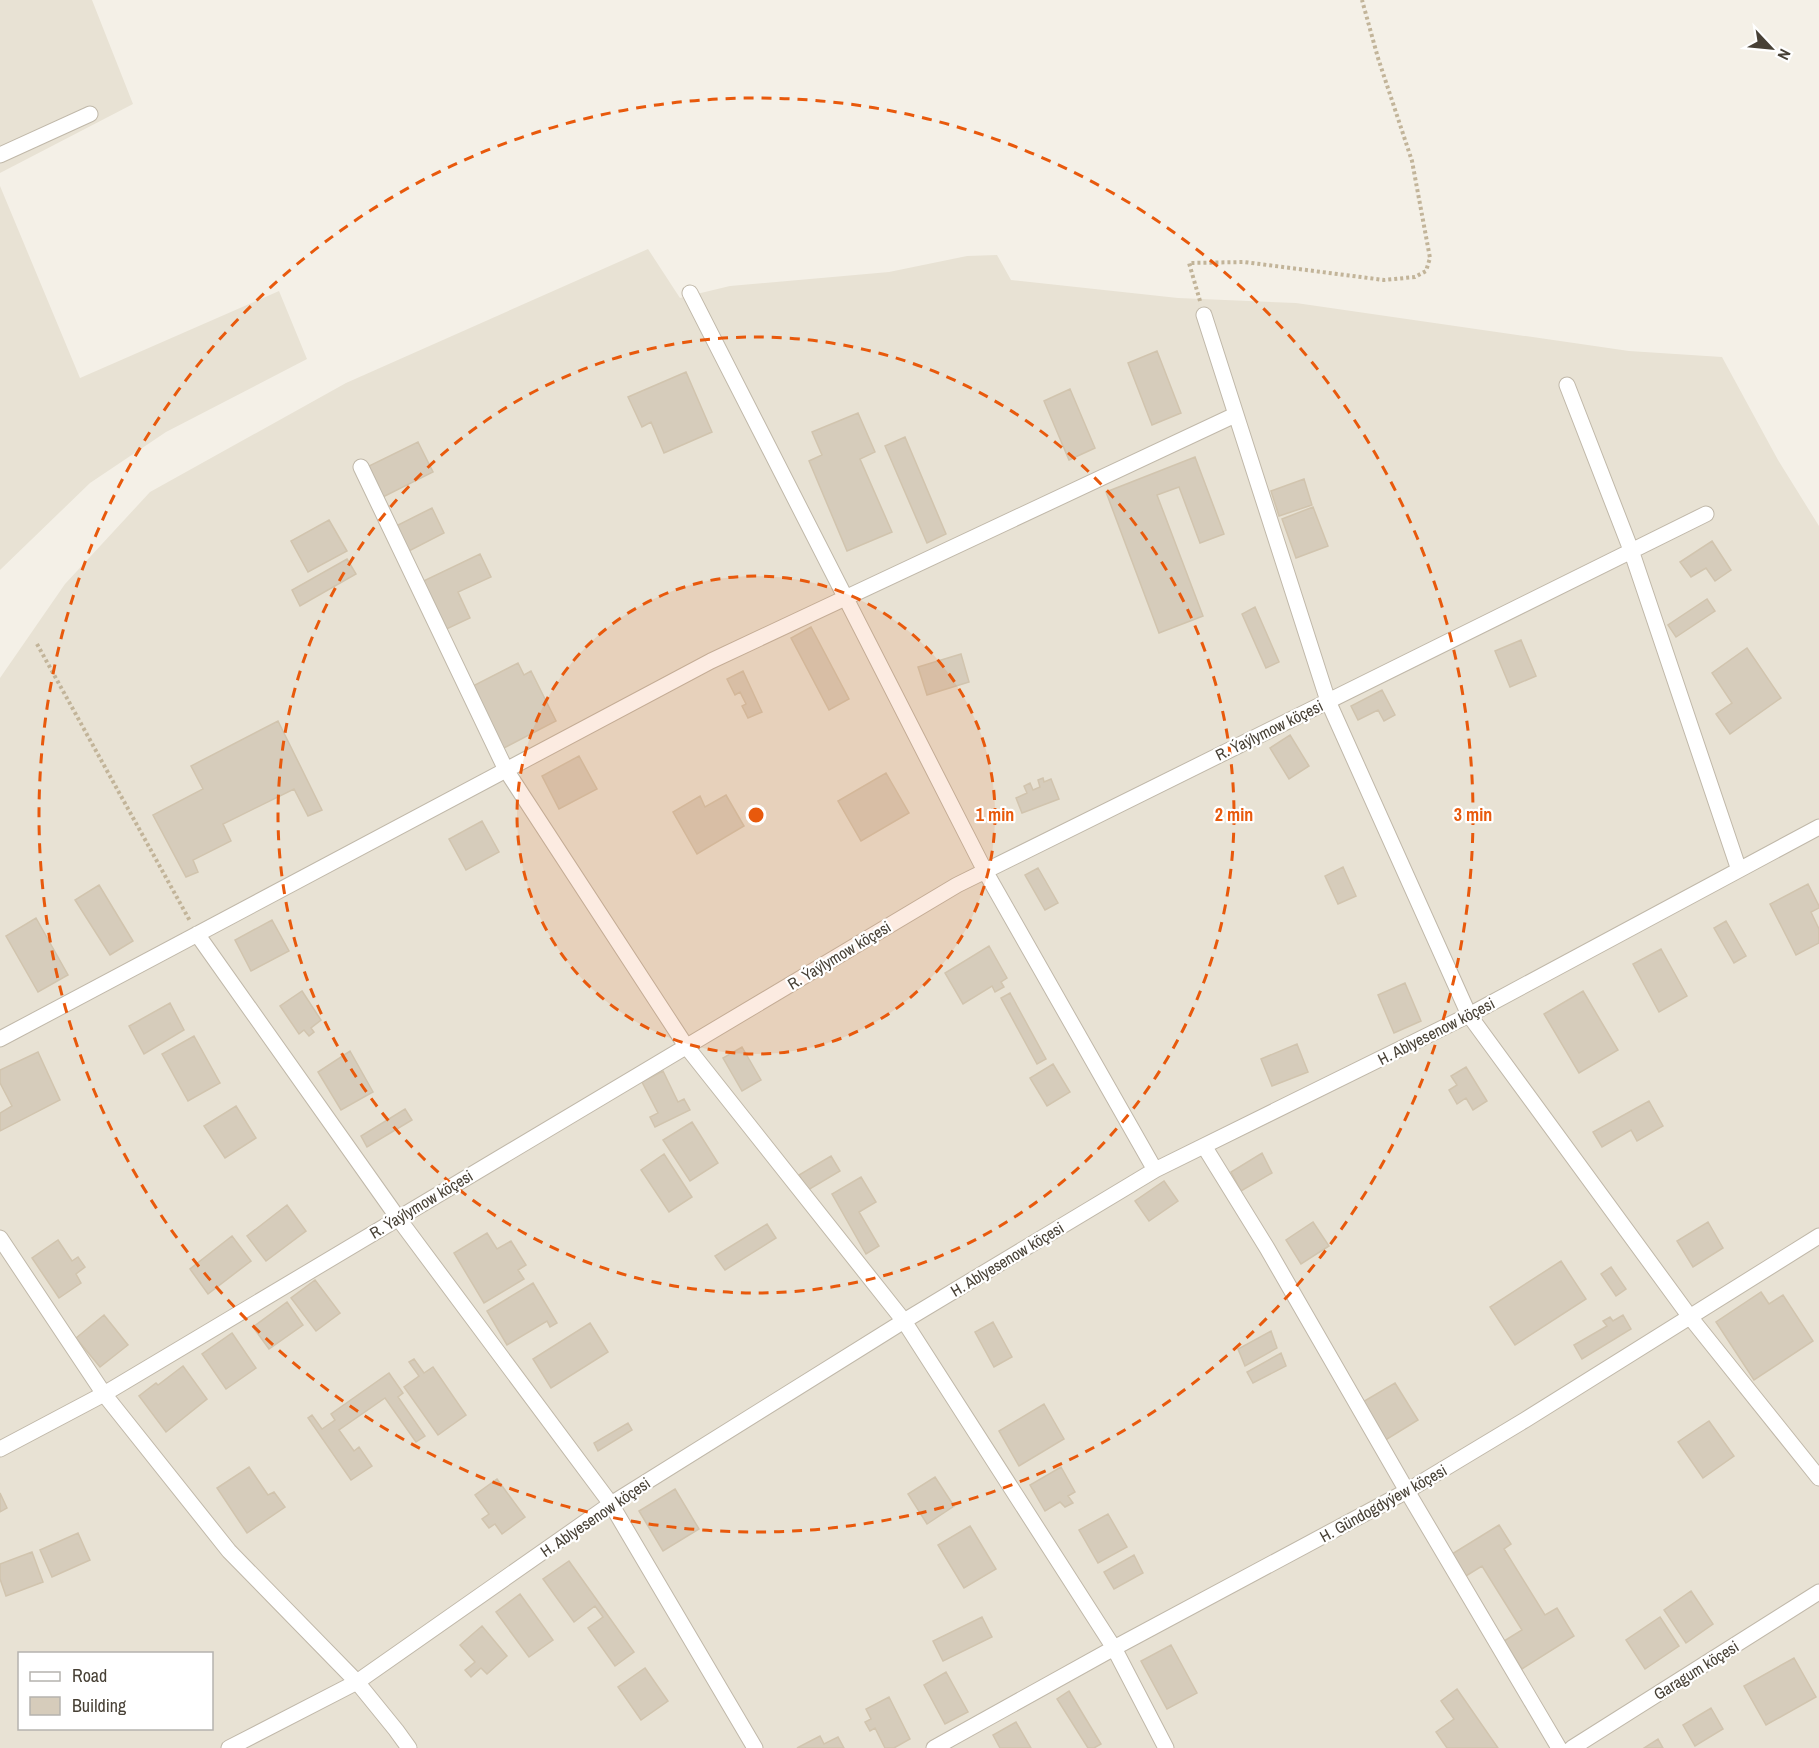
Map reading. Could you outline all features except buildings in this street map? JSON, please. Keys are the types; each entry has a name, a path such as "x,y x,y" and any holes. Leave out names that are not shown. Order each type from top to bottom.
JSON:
{"street":[{"path":"0,155 90,114"},
{"path":"690,293 985,871 1155,1170"},
{"path":"1204,315 1328,701 1469,1015 1690,1317 1819,1478"},
{"path":"1566,385 1631,550 1738,870"},
{"path":"0,1039 711,661 1235,415"},
{"path":"361,467 506,770 686,1046 904,1321 1114,1648 1166,1748"},
{"name":"R. Ýaýlymow köçesi","path":"0,1449 104,1394 957,885 1706,514"},
{"name":"H. Ablyesenow köçesi","path":"229,1748 357,1682 611,1504 904,1321 1155,1170 1469,1015 1819,827"},
{"path":"197,934 398,1218 611,1504 755,1748"},
{"path":"1204,1146 1267,1248 1559,1748"},
{"name":"H. Gündogdyýew köçesi","path":"934,1748 1114,1648 1407,1491 1819,1236"},
{"path":"0,1238 104,1394 229,1551 357,1682 409,1748"},
{"name":"Garagum köçesi","path":"1572,1748 1819,1592"}],"path":[{"path":"1204,315 1189,263 1244,262 1384,280 1415,277 1426,271 1430,258 1412,161 1378,58 1362,0"},
{"path":"37,644 197,934"}],"shaded area":[{"path":"0,0 92,0 133,104 0,173"},
{"path":"0,186 80,378 279,291 307,359 166,432 90,483 0,570"},
{"path":"648,249 680,298 730,286 889,272 967,256 997,255 1011,280 1178,298 1296,303 1629,351 1722,357 1778,460 1819,526 1819,1748 0,1748 0,678 65,584 150,492 346,383"}]}
